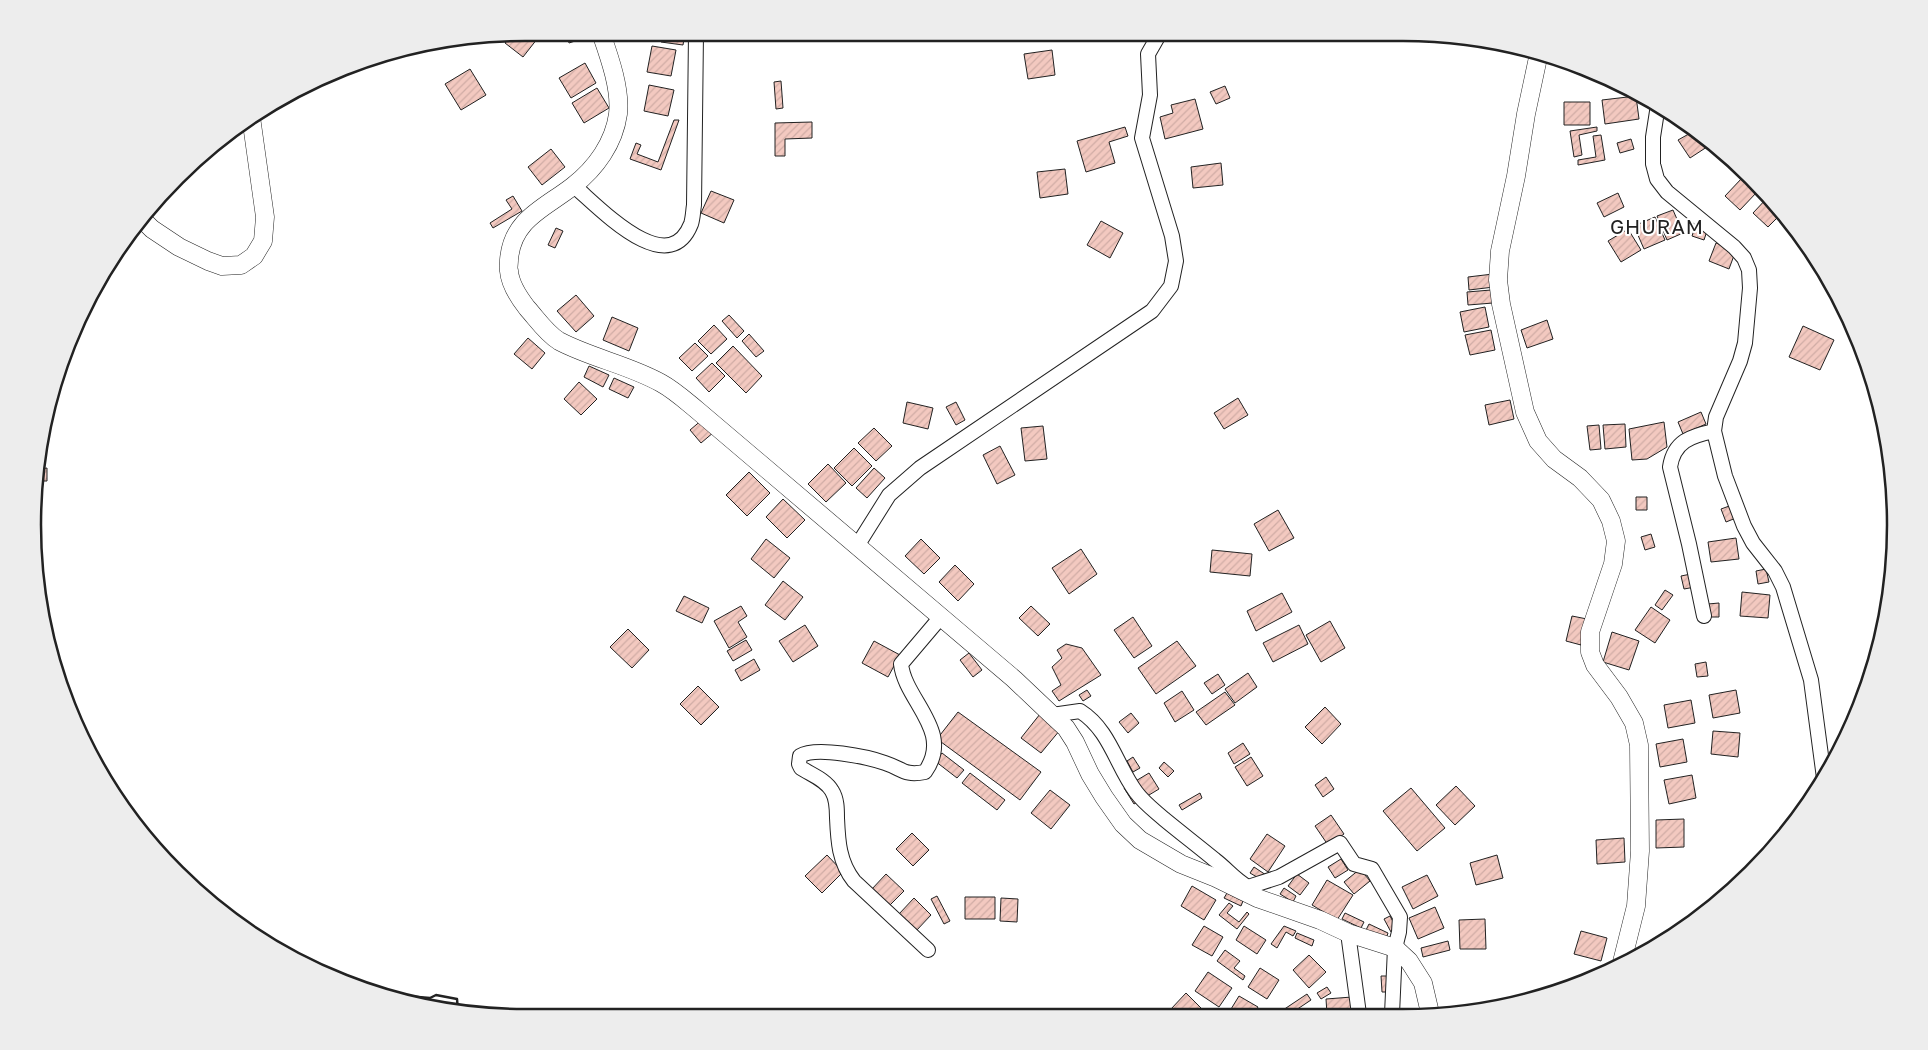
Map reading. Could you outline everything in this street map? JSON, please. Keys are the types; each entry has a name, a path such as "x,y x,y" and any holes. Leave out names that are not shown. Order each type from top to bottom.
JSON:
{"street":[{"path":"604,41 610,58 616,88 618,113 613,134 603,156 574,186 545,204 519,228 510,248 509,272 521,300 543,327 558,340 662,383 704,416 1014,679 1066,728 1075,742 1090,774 1109,804 1123,824 1140,840 1181,864 1216,878 1256,898 1320,920 1348,933 1395,948 1409,960 1424,982 1429,1008"},
{"path":"574,186 640,240 657,245 671,245 684,236 691,223 694,205 696,41"},
{"path":"857,546 889,495 920,468 1152,311 1171,286 1176,261 1172,236 1142,138 1150,96 1148,54 1155,41"},
{"path":"1537,61 1500,251 1498,280 1500,304 1525,412 1538,441 1554,459 1580,478 1600,500 1611,521 1616,541 1613,564 1590,632 1590,652 1595,664 1619,697 1634,723 1639,745 1640,851 1636,906 1624,955"},
{"path":"1657,114 1652,164 1657,179 1667,192 1734,247 1744,258 1749,270 1750,288 1745,343 1740,361 1716,416 1714,431 1725,476 1744,526 1753,544 1775,571 1783,587 1811,680 1822,766"},
{"path":"147,224 179,247 208,262 222,266 241,265 254,256 263,241 265,217 252,126"},
{"path":"1704,616 1670,467 1672,456 1679,446 1688,439 1714,431"},
{"path":"928,950 854,880 846,870 841,857 836,802 832,791 799,764 800,756 804,753 828,753 867,758 886,763 912,775 925,772 932,762 935,748 922,708 905,682 901,664 940,618"},
{"path":"1052,715 1080,711 1089,716 1098,725 1110,744 1136,793 1220,864 1236,880 1248,887 1279,876 1340,843 1354,864 1372,869 1400,917 1395,948 1392,1009"},
{"path":"1348,933 1358,1009"}],"building":[{"path":"536,41 523,57 505,43 506,42"},
{"path":"661,41 684,41 683,45"},
{"path":"652,46 676,50 671,76 647,72"},
{"path":"1052,50 1055,75 1028,79 1024,54"},
{"path":"585,63 596,83 571,98 559,78"},
{"path":"470,69 486,95 461,110 445,84"},
{"path":"781,81 783,108 776,109 774,82"},
{"path":"649,85 674,90 668,116 644,111"},
{"path":"1225,86 1230,98 1216,104 1210,92"},
{"path":"597,88 609,108 584,123 572,103"},
{"path":"1628,97 1637,102 1639,119 1605,124 1602,100"},
{"path":"1195,99 1203,129 1165,139 1160,117 1173,113 1171,105"},
{"path":"1564,102 1590,102 1590,125 1564,125"},
{"path":"674,120 679,120 661,170 630,159 636,143 641,145 637,154 658,162"},
{"path":"812,122 812,138 785,139 785,156 775,156 775,123"},
{"path":"1125,127 1128,136 1109,142 1115,163 1086,172 1077,141"},
{"path":"1597,127 1597,131 1579,135 1582,155 1574,157 1570,131"},
{"path":"1688,134 1706,148 1690,158 1678,140"},
{"path":"1601,135 1605,160 1578,165 1578,160 1596,157 1593,136"},
{"path":"1631,139 1634,149 1620,153 1617,143"},
{"path":"551,149 565,167 542,185 528,167"},
{"path":"1221,163 1223,185 1193,188 1191,167"},
{"path":"1065,169 1068,194 1040,198 1037,172"},
{"path":"1741,179 1755,194 1740,210 1725,196"},
{"path":"711,191 734,200 724,223 701,213"},
{"path":"1618,193 1624,207 1604,217 1597,203"},
{"path":"513,196 522,211 493,228 490,223 512,209 506,200"},
{"path":"1763,202 1777,218 1768,227 1753,213"},
{"path":"1673,210 1683,233 1667,240 1657,216"},
{"path":"1655,217 1665,240 1644,249 1634,226"},
{"path":"1101,221 1123,233 1110,258 1087,245"},
{"path":"1696,224 1708,228 1704,240 1692,236"},
{"path":"556,228 563,231 555,248 548,245"},
{"path":"1628,229 1641,250 1621,262 1608,241"},
{"path":"1716,243 1736,250 1729,269 1709,261"},
{"path":"1493,274 1494,287 1469,290 1468,277"},
{"path":"1491,290 1493,303 1468,305 1467,292"},
{"path":"576,295 594,316 576,332 557,311"},
{"path":"1485,307 1489,327 1464,332 1460,312"},
{"path":"729,315 744,331 737,338 722,321"},
{"path":"612,317 638,328 629,351 603,340"},
{"path":"1547,320 1553,339 1527,348 1521,330"},
{"path":"714,325 727,339 711,354 698,341"},
{"path":"1803,326 1834,340 1820,370 1789,357"},
{"path":"1491,330 1495,350 1470,355 1465,335"},
{"path":"749,334 764,351 756,357 742,341"},
{"path":"528,338 545,353 532,369 514,354"},
{"path":"695,343 708,356 692,371 679,358"},
{"path":"733,346 762,376 746,393 716,363"},
{"path":"712,363 725,376 709,392 696,378"},
{"path":"589,366 609,375 603,387 584,377"},
{"path":"614,378 634,387 628,398 609,389"},
{"path":"579,382 597,399 581,415 564,399"},
{"path":"1238,398 1248,415 1224,429 1214,413"},
{"path":"1510,400 1514,419 1489,425 1485,405"},
{"path":"907,402 933,408 928,429 903,423"},
{"path":"956,402 965,420 956,425 946,407"},
{"path":"1701,412 1706,424 1683,434 1678,422"},
{"path":"703,419 714,432 701,443 690,430"},
{"path":"1664,422 1667,447 1647,459 1632,460 1629,429"},
{"path":"1625,424 1626,447 1605,449 1603,425"},
{"path":"1599,425 1601,449 1590,450 1587,426"},
{"path":"1043,426 1047,459 1025,461 1021,428"},
{"path":"874,428 892,446 876,461 858,443"},
{"path":"1000,446 1015,475 997,484 983,455"},
{"path":"854,448 872,466 852,486 834,468"},
{"path":"828,464 846,483 826,502 808,484"},
{"path":"44,468 47,468 47,481 43,481"},
{"path":"874,468 885,478 867,498 856,488"},
{"path":"749,472 770,493 747,516 726,495"},
{"path":"1636,497 1647,497 1647,510 1636,510"},
{"path":"783,499 805,520 787,538 766,517"},
{"path":"1732,505 1736,518 1726,522 1721,509"},
{"path":"1278,510 1294,538 1269,551 1254,524"},
{"path":"1651,534 1655,547 1645,550 1641,537"},
{"path":"1736,538 1739,559 1711,562 1708,542"},
{"path":"766,539 790,558 774,578 751,559"},
{"path":"921,539 940,558 924,574 905,556"},
{"path":"1081,549 1097,574 1069,594 1052,568"},
{"path":"1212,550 1252,554 1250,576 1210,572"},
{"path":"955,565 974,584 958,601 939,582"},
{"path":"1766,569 1769,582 1758,584 1756,571"},
{"path":"1691,574 1695,587 1684,589 1681,576"},
{"path":"783,581 803,597 785,620 765,605"},
{"path":"1665,590 1673,595 1662,610 1655,605"},
{"path":"1742,592 1770,595 1768,618 1740,616"},
{"path":"1282,593 1292,612 1256,631 1247,611"},
{"path":"684,596 709,608 702,623 676,611"},
{"path":"1719,603 1719,617 1708,617 1708,604"},
{"path":"741,606 747,616 738,622 747,637 729,648 714,621"},
{"path":"1031,606 1050,624 1038,636 1019,618"},
{"path":"1651,607 1670,620 1655,643 1635,630"},
{"path":"1572,616 1587,619 1581,645 1566,641"},
{"path":"1133,617 1152,646 1134,658 1114,630"},
{"path":"1330,621 1345,648 1321,662 1306,635"},
{"path":"805,625 818,646 793,662 779,641"},
{"path":"1299,625 1308,644 1273,662 1263,643"},
{"path":"628,629 649,650 632,668 610,647"},
{"path":"1612,632 1639,641 1629,670 1603,662"},
{"path":"746,640 752,650 733,661 727,651"},
{"path":"874,641 900,655 888,677 862,663"},
{"path":"1177,641 1196,666 1156,694 1138,668"},
{"path":"1066,644 1082,648 1101,675 1059,701 1052,691 1061,685 1052,667 1062,658 1057,650"},
{"path":"969,653 982,670 973,677 960,660"},
{"path":"754,659 760,670 741,681 735,670"},
{"path":"1706,662 1708,676 1697,677 1695,664"},
{"path":"1248,673 1257,687 1235,703 1225,689"},
{"path":"1218,674 1225,685 1212,694 1204,683"},
{"path":"698,686 719,707 701,725 680,704"},
{"path":"1087,690 1091,696 1083,701 1079,695"},
{"path":"1736,690 1740,713 1713,718 1709,695"},
{"path":"1182,691 1194,710 1175,722 1164,703"},
{"path":"1225,692 1235,705 1206,725 1196,712"},
{"path":"1691,700 1695,723 1668,728 1664,705"},
{"path":"1325,707 1341,724 1322,744 1305,727"},
{"path":"958,712 1041,772 1020,800 937,739"},
{"path":"1131,713 1139,723 1128,733 1119,722"},
{"path":"1040,714 1060,730 1041,753 1021,738"},
{"path":"1713,731 1740,733 1738,757 1711,754"},
{"path":"1683,739 1687,762 1660,767 1656,744"},
{"path":"1243,743 1250,754 1234,764 1228,753"},
{"path":"942,753 964,770 957,778 935,761"},
{"path":"1133,757 1140,768 1133,772 1127,761"},
{"path":"1251,757 1263,776 1247,786 1235,767"},
{"path":"1164,762 1174,771 1168,777 1159,768"},
{"path":"970,773 1005,800 997,810 962,783"},
{"path":"1149,773 1159,789 1134,804 1124,788"},
{"path":"1692,775 1696,798 1669,804 1664,780"},
{"path":"1326,777 1334,789 1323,797 1315,785"},
{"path":"1456,786 1475,806 1455,825 1436,805"},
{"path":"1411,788 1445,828 1417,851 1383,811"},
{"path":"1050,790 1070,805 1051,829 1031,813"},
{"path":"1200,793 1202,798 1182,810 1179,805"},
{"path":"1331,815 1344,834 1328,845 1315,826"},
{"path":"1684,819 1684,847 1656,848 1656,820"},
{"path":"912,833 929,850 913,866 896,849"},
{"path":"1267,834 1285,846 1268,872 1250,859"},
{"path":"1624,838 1625,862 1597,864 1596,840"},
{"path":"827,855 843,872 822,893 805,876"},
{"path":"1497,855 1503,878 1476,885 1470,863"},
{"path":"1341,859 1348,870 1335,878 1328,867"},
{"path":"1254,867 1266,875 1262,880 1250,873"},
{"path":"1360,869 1370,881 1354,894 1344,882"},
{"path":"886,874 904,891 888,907 871,890"},
{"path":"1297,874 1309,883 1300,895 1288,886"},
{"path":"1427,875 1438,896 1413,909 1402,887"},
{"path":"1327,880 1353,895 1337,920 1312,905"},
{"path":"1192,886 1216,900 1204,920 1181,906"},
{"path":"1284,888 1296,896 1293,902 1280,894"},
{"path":"1227,893 1243,901 1241,906 1224,898"},
{"path":"937,896 950,921 944,924 931,899"},
{"path":"965,897 995,897 995,919 965,919"},
{"path":"914,898 931,915 916,931 899,914"},
{"path":"1001,898 1018,899 1017,922 1000,921"},
{"path":"1229,903 1233,906 1227,913 1239,922 1247,912 1249,914 1237,929 1219,915"},
{"path":"1435,907 1444,928 1418,939 1409,918"},
{"path":"1345,913 1364,922 1361,928 1342,919"},
{"path":"1390,916 1397,929 1391,932 1384,919"},
{"path":"1485,919 1486,949 1460,949 1459,920"},
{"path":"1369,924 1388,933 1386,939 1366,930"},
{"path":"1204,926 1223,937 1212,956 1192,945"},
{"path":"1244,926 1266,940 1257,954 1236,940"},
{"path":"1284,926 1296,931 1293,936 1286,932 1277,948 1271,944"},
{"path":"1581,931 1607,938 1601,961 1574,954"},
{"path":"1297,933 1314,940 1312,946 1295,938"},
{"path":"1448,941 1450,950 1423,957 1421,948"},
{"path":"1225,950 1240,961 1234,968 1245,976 1243,980 1217,961"},
{"path":"1309,955 1326,972 1309,988 1293,970"},
{"path":"1260,968 1279,980 1267,999 1248,987"},
{"path":"1208,972 1232,988 1219,1007 1195,991"},
{"path":"1381,976 1388,976 1388,992 1382,992"},
{"path":"1327,987 1331,993 1321,999 1317,993"},
{"path":"1186,993 1202,1009 1171,1009"},
{"path":"1307,994 1311,1000 1298,1009 1284,1009"},
{"path":"1239,996 1258,1007 1257,1009 1231,1009"},
{"path":"1352,997 1353,1009 1327,1009 1326,999"}],"wall":[{"path":"425,998 430,998 436,995 457,999 457,1004"}],"district":[{"name":"GHURAM","path":"1657,227"}]}
